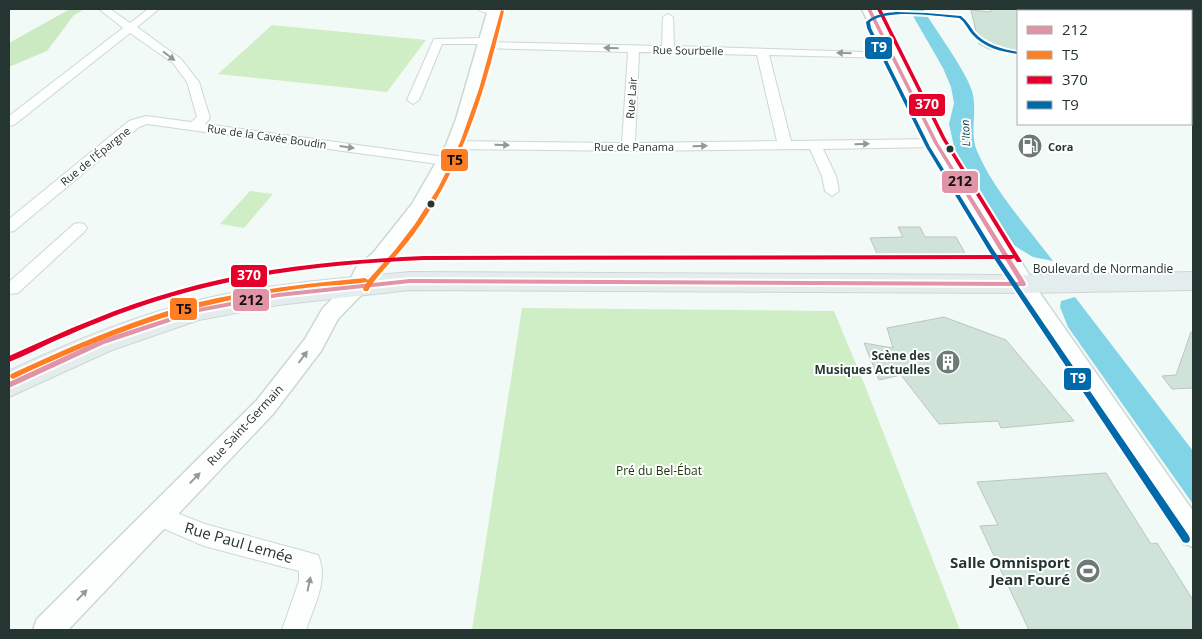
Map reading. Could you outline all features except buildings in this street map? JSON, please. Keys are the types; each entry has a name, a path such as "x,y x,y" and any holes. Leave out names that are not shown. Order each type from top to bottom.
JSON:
{"main road":[{"path":"869,9 936,143 1017,275"},
{"name":"Boulevard de Normandie","path":"1017,275 1070,269 1193,268"},
{"name":"Boulevard de Normandie","path":"9,368 81,336 151,310 218,292 299,278 410,281 1017,275 1193,281"},
{"name":"Boulevard de Normandie","path":"9,385 68,355 140,327 201,310 361,279"}],"street":[{"name":"Rue de la Cavée Boudin","path":"104,9 177,61 193,82 204,118 195,126"},
{"path":"9,122 154,9"},
{"name":"Rue Saint-Germain","path":"48,630 265,407 312,345 330,314 380,258 418,207 454,145 472,96 485,43 490,9"},
{"path":"668,17 668,50"},
{"name":"Rue Sourbelle","path":"414,100 438,41 634,49 892,55"},
{"name":"Rue Lair","path":"628,147 634,49"},
{"path":"762,51 785,145"},
{"name":"Rue de l'Épargne","path":"9,227 134,124 146,120 195,126"},
{"name":"Rue de la Cavée Boudin","path":"195,126 445,161"},
{"name":"Rue de Panama","path":"454,145 628,147 936,143"},
{"path":"815,145 829,176 832,190"},
{"path":"10,290 79,228"},
{"path":"1017,275 1193,534"},
{"name":"Rue Paul Lemée","path":"159,516 204,534 310,563 311,581 294,630"}],"green space":[{"path":"70,9 85,9 74,15 47,51 9,67 9,43"},
{"path":"272,25 426,40 387,92 218,74"},
{"path":"250,191 273,194 244,228 220,224"},
{"name":"Pré du Bel-Ébat","path":"522,308 834,311 960,630 472,630"}],"water":[{"name":"L'Iton","path":"909,9 923,9 963,72 974,98 975,144 984,166 1012,208 1053,261 1033,257 1010,243 974,187 955,151 949,124 954,103 951,87 943,68"},
{"path":"1075,297 1193,451 1193,504 1068,327 1060,307 1061,301"}],"transit line":[{"name":"212","path":"869,9 936,143 1023,284"},
{"name":"370","path":"879,9 944,139 1019,261"},
{"name":"T5","path":"366,289 368,284 417,225 453,164 473,115 489,64 502,11"},
{"name":"T9","path":"1017,53 1001,50 984,43 960,17 896,14 874,17 868,22 869,28 928,147 991,250 1186,539"},
{"name":"370","path":"9,359 60,336 146,302 214,283 319,265 424,258 1012,257"},
{"name":"T5","path":"13,376 99,338 179,310 258,293 311,285 365,280"},
{"name":"212","path":"9,385 102,342 199,310 278,295 410,281 1023,284"}],"place":[{"name":"Cora","path":"1030,146"},
{"name":"Scène des Musiques Actuelles","path":"948,362"},
{"name":"Salle Omnisport Jean Fouré","path":"1088,571"}]}
